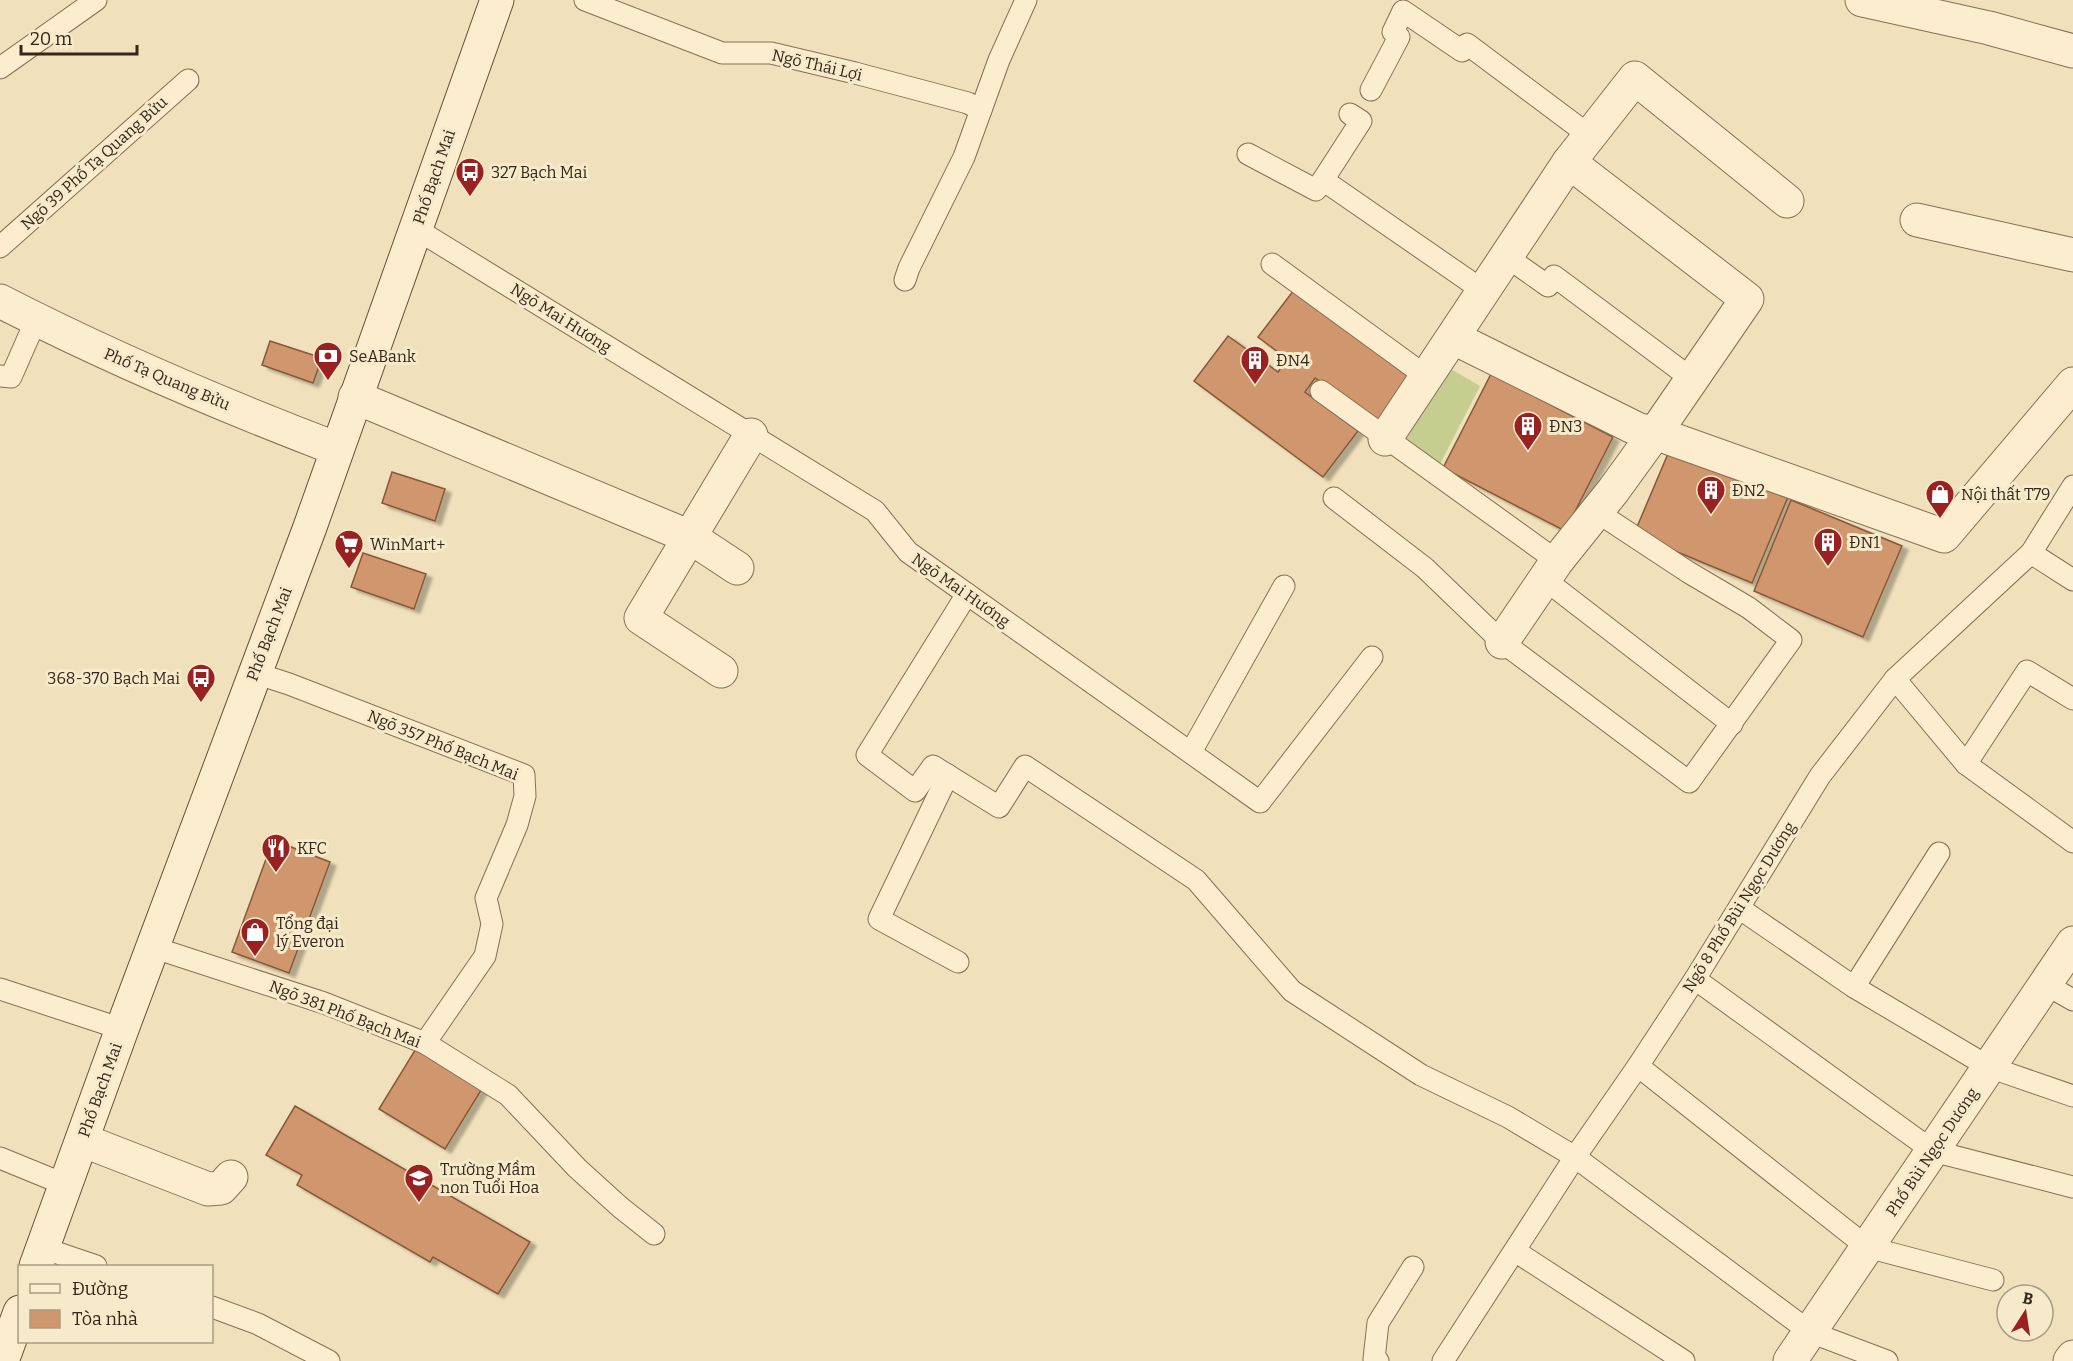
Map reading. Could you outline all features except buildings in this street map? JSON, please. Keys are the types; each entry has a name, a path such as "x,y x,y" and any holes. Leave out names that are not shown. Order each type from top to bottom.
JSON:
{"street":[{"name":"Phố Bạch Mai","path":"40,1257 152,947 310,527 497,0"},
{"path":"1862,0 1989,28 2073,51"},
{"path":"1385,439 1485,292 1569,162 1635,78 1787,201"},
{"path":"1502,642 1550,570 1597,512 1655,433 1747,299 1569,162"},
{"path":"1917,220 2073,255"},
{"name":"Phố Tạ Quang Bửu","path":"0,302 90,346 337,449"},
{"path":"1454,338 1640,430 1655,433 1944,536 2073,384"},
{"path":"355,397 690,537 736,568"},
{"path":"721,671 641,618 751,435"},
{"name":"Phố Bùi Ngọc Dương","path":"1790,1361 2073,943"},
{"path":"81,1140 208,1189 221,1188 231,1177"},
{"path":"2,1361 18,1317"},
{"path":"2070,1361 2073,1357"}],"lane":[{"path":"0,68 96,0"},
{"name":"Ngõ Thái Lợi","path":"585,0 722,53 771,53 968,103 981,110"},
{"path":"905,280 964,157 999,60 1026,0"},
{"path":"1371,90 1399,37 1393,32 1403,11 1462,51 1467,44 1590,136"},
{"name":"Ngõ 39 Phố Tạ Quang Bửu","path":"0,247 188,80"},
{"path":"1248,154 1316,190 1361,121 1350,114"},
{"path":"1323,180 1485,292"},
{"name":"Ngõ Mai Hương","path":"416,229 875,511 908,552 1260,802 1372,657"},
{"path":"1507,257 1548,286 1554,276 1692,379"},
{"path":"1272,264 1427,377"},
{"path":"0,376 11,377 36,320"},
{"path":"1321,392 1385,439 1550,570 1732,724"},
{"name":"Ngõ 8 Phố Bùi Ngọc Dương","path":"1443,1361 1575,1157 1695,979 1820,776 1895,679 2031,554 2073,486"},
{"path":"1334,498 1425,568 1502,642 1689,782 1791,640 1749,608 1688,572 1597,512"},
{"path":"2031,554 2073,580"},
{"path":"1191,752 1284,585"},
{"path":"967,594 867,755 915,791 933,766 999,807 1025,766 1196,880 1292,991 1422,1075 1508,1117 1575,1157 1810,1332 1887,1361"},
{"path":"1966,764 2027,671 2073,699"},
{"name":"Ngõ 357 Phố Bạch Mai","path":"255,673 524,775 525,796 517,825 486,898 492,924 485,956 425,1043"},
{"path":"1895,679 1966,764 2073,842"},
{"path":"948,775 879,920 958,962"},
{"path":"1854,987 1939,853"},
{"path":"1739,908 1854,987 1989,1067 2073,1096"},
{"name":"Ngõ 381 Phố Bạch Mai","path":"152,947 324,1003 425,1043 508,1095 577,1168 620,1208 654,1234"},
{"path":"1695,979 1933,1151 2073,1187"},
{"path":"2045,984 2073,1000"},
{"path":"0,989 122,1029"},
{"path":"1638,1066 1867,1247 1993,1280"},
{"path":"0,1158 66,1185"},
{"path":"1515,1251 1684,1361"},
{"path":"40,1257 90,1265"},
{"path":"1377,1361 1374,1359 1378,1323 1413,1267"},
{"path":"213,1308 258,1324 329,1361"}],"green space":[{"path":"1444,365 1480,386 1439,466 1393,436"}],"place":[{"name":"327 Bạch Mai","path":"470,198"},
{"name":"SeABank","path":"328,382"},
{"name":"ĐN4","path":"1255,386"},
{"name":"ĐN3","path":"1528,452"},
{"name":"ĐN2","path":"1711,516"},
{"name":"Nội thất T79","path":"1940,520"},
{"name":"ĐN1","path":"1828,568"},
{"name":"WinMart+","path":"349,570"},
{"name":"368-370 Bạch Mai","path":"201,704"},
{"name":"KFC","path":"276,874"},
{"name":"Tổng đại lý Everon","path":"255,958"},
{"name":"Trường Mầm non Tuổi Hoa","path":"419,1204"}]}
